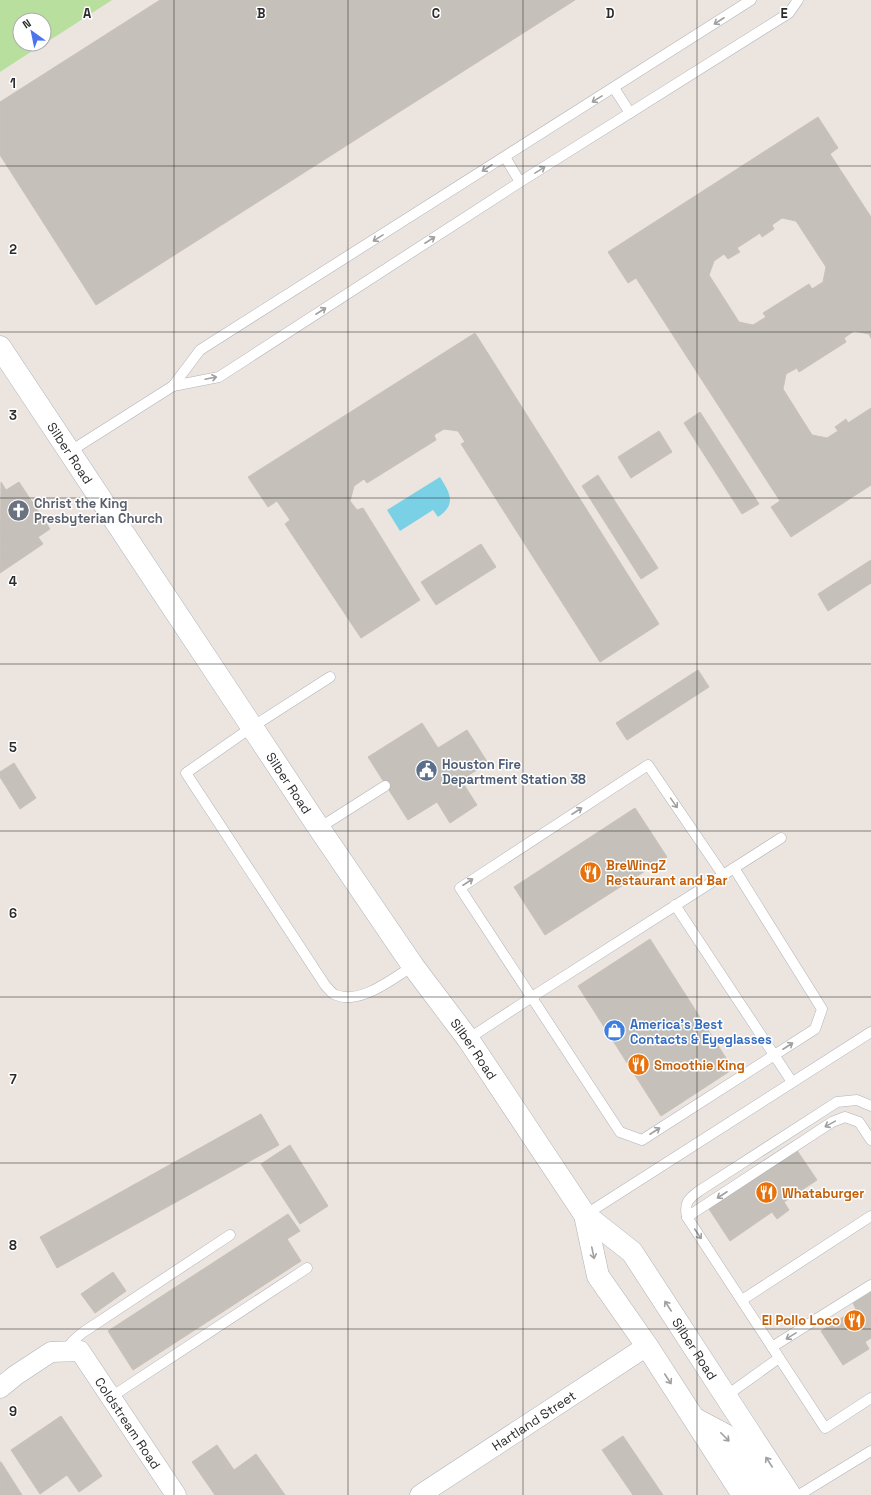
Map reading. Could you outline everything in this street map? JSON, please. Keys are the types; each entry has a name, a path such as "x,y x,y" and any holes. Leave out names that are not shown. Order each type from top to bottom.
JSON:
{"street":[{"name":"Silber Road","path":"0,347 319,828 413,966 468,1039 585,1215 632,1252 790,1495"},
{"name":"Silber Road","path":"585,1215 598,1276 647,1346 743,1495"},
{"name":"Hartland Street","path":"420,1495 647,1346"},
{"path":"0,1388 16,1375 51,1352 72,1352"},
{"name":"Coldstream Road","path":"72,1352 111,1397 176,1495"},
{"path":"692,1417 725,1435 767,1495"}],"lane":[{"path":"70,452 173,386 200,350 751,0"},
{"path":"173,386 219,377 520,182 789,13 798,0"},
{"path":"614,88 630,113"},
{"path":"505,157 520,182"},
{"path":"330,677 252,727 186,773 325,984 335,995 349,998 366,994 413,966"},
{"path":"723,874 648,766 460,888 620,1132 642,1140 815,1029 822,1009 734,868"},
{"path":"319,828 386,786"},
{"path":"468,1039 781,838"},
{"path":"675,906 792,1082"},
{"path":"585,1215 871,1032"},
{"path":"871,1106 857,1100 837,1102 699,1191 690,1198 685,1208 687,1217 825,1428 871,1398"},
{"path":"687,1217 832,1122 845,1117 859,1122 871,1140"},
{"path":"742,1300 871,1216"},
{"path":"72,1352 82,1333 230,1235"},
{"path":"111,1397 307,1268"},
{"path":"772,1347 871,1285"},
{"path":"726,1396 779,1358"},
{"path":"799,1495 871,1451"}],"green space":[{"path":"0,0 112,0 52,39 52,12 12,12 12,52 31,52 0,72"}],"water":[{"path":"440,477 449,493 450,503 448,508 438,517 433,510 400,531 387,510"}],"building":[{"path":"160,0 575,0 96,305 0,155 0,102"},
{"path":"818,117 838,148 830,154 871,217 871,338 869,334 854,331 844,338 846,342 799,372 797,368 786,374 783,389 812,435 827,438 838,431 835,427 846,419 848,423 871,408 871,485 791,537 771,507 780,501 636,278 628,283 608,252","holes":["782,218 796,221 826,267 823,282 812,289 809,284 763,313 766,317 753,325 739,322 709,275 714,261 724,254 728,259 740,252 737,248 760,233 762,237 774,229 772,225"]},
{"path":"475,333 659,624 600,662 461,444 465,442 458,431 444,429 434,435 436,440 367,483 364,479 354,486 350,501 357,510 363,508 420,600 361,638 285,524 290,520 277,501 268,507 248,477"},
{"path":"700,412 759,504 742,514 684,423"},
{"path":"659,431 672,452 631,478 618,457"},
{"path":"598,475 658,568 641,579 582,486"},
{"name":"Christ the King Presbyterian Church","path":"1,482 6,490 19,482 50,529 38,537 43,544 0,573"},
{"path":"481,544 496,567 436,605 421,582"},
{"path":"871,560 871,583 828,611 818,594"},
{"path":"698,670 709,687 627,740 616,723"},
{"path":"422,723 438,748 467,730 488,763 461,780 477,805 450,823 437,802 408,820 368,757"},
{"path":"14,763 36,798 20,809 0,777 0,772"},
{"name":"BreWingZ Restaurant and Bar","path":"635,808 667,857 545,935 514,887"},
{"path":"650,939 733,1069 661,1116 578,986"},
{"path":"261,1114 279,1145 57,1268 40,1237"},
{"path":"290,1145 328,1206 300,1224 261,1164"},
{"name":"Whataburger","path":"796,1149 817,1180 784,1202 789,1210 777,1219 772,1212 730,1241 709,1209 748,1183 747,1181"},
{"path":"288,1214 300,1231 287,1239 301,1261 133,1370 108,1331"},
{"path":"113,1272 126,1291 95,1313 81,1294"},
{"name":"El Pollo Loco","path":"871,1292 871,1338 865,1342 869,1349 843,1365 821,1331 856,1309 853,1303"},
{"path":"61,1416 102,1476 79,1492 67,1475 40,1494 11,1450"},
{"path":"623,1436 663,1495 633,1495 602,1450"},
{"path":"217,1445 234,1470 256,1454 285,1495 215,1495 192,1462"},
{"path":"1,1462 22,1495 0,1495"}],"place":[{"name":"Christ the King Presbyterian Church","path":"19,510"},
{"name":"Houston Fire Department Station 38","path":"427,771"},
{"name":"BreWingZ Restaurant and Bar","path":"590,872"},
{"name":"America's Best Contacts & Eyeglasses","path":"615,1031"},
{"name":"Smoothie King","path":"638,1065"},
{"name":"Whataburger","path":"766,1193"},
{"name":"El Pollo Loco","path":"855,1320"}]}
